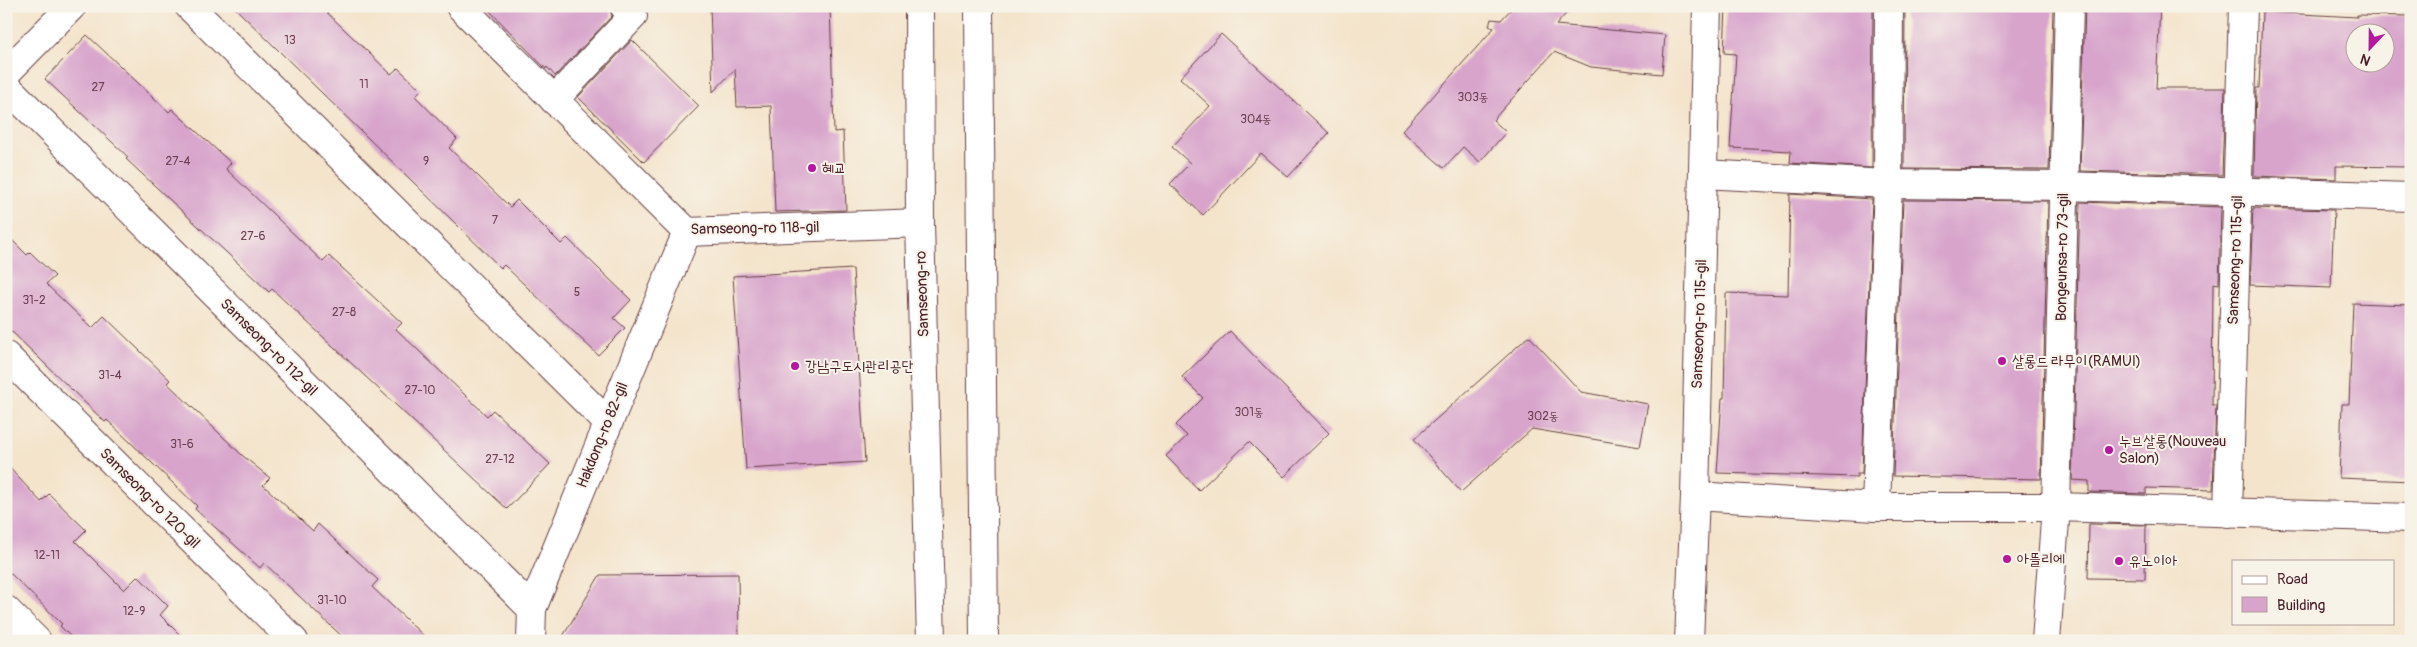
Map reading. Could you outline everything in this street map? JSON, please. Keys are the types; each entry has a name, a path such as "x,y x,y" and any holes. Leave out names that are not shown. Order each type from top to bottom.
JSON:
{"street":[{"path":"6,73 72,6"},
{"path":"189,6 606,422"},
{"name":"Samseong-ro 118-gil","path":"460,6 687,232 920,222"},
{"path":"554,100 633,16 624,6"},
{"name":"Samseong-ro","path":"919,6 920,222 931,641"},
{"path":"979,6 984,641"},
{"name":"Samseong-ro 115-gil","path":"1688,641 1695,496 1707,6"},
{"path":"1876,507 1888,184 1889,6"},
{"name":"Bongeunsa-ro 73-gil","path":"2046,641 2056,507 2069,6"},
{"name":"Samseong-ro 115-gil","path":"2228,513 2243,6"},
{"name":"Samseong-ro 112-gil","path":"6,86 532,608"},
{"path":"1703,174 1888,184 2063,186 2411,197"},
{"name":"Hakdong-ro 82-gil","path":"532,641 532,608 606,422 687,232"},
{"name":"Samseong-ro 120-gil","path":"6,356 294,641"},
{"path":"1695,496 1876,507 2056,507 2411,518"}],"building":[{"path":"233,6 320,6 391,74 398,68 421,90 415,96 457,139 449,148 510,207 517,200 561,244 567,238 631,300 614,318 625,328 598,355 504,265 501,268"},
{"path":"485,6 609,6 612,16 555,76"},
{"path":"710,6 830,6 834,132 843,131 846,210 775,212 771,106 737,107 735,69 713,92"},
{"path":"1514,6 1573,6 1556,25 1665,35 1662,74 1591,67 1554,52 1493,120 1506,132 1480,162 1463,147 1444,168 1402,131 1494,28 1489,26 1491,19 1501,20"},
{"path":"1726,6 1873,6 1872,168 1790,163 1791,151 1730,148 1736,54 1724,53"},
{"path":"1905,6 2053,6 2049,170 1904,169"},
{"path":"2085,6 2160,6 2156,88 2225,88 2222,175 2080,171"},
{"path":"2262,12 2357,17 2357,15 2411,16 2411,167 2336,166 2336,179 2254,176 2256,88 2259,88"},
{"path":"1221,34 1329,133 1288,177 1261,153 1203,215 1170,184 1190,163 1172,147 1210,106 1180,78"},
{"path":"87,35 169,112 172,109 231,163 226,169 323,262 329,256 402,323 396,329 487,416 493,410 550,464 507,509 272,289 269,292 126,159 128,157 45,79"},
{"path":"632,40 699,106 644,162 578,97"},
{"path":"1790,194 1872,199 1862,474 1857,474 1857,477 1717,473 1722,398 1724,398 1726,293 1788,295"},
{"path":"1903,200 2048,201 2041,479 1893,476"},
{"path":"2080,202 2221,207 2219,284 2213,283 2212,405 2216,405 2213,490 2146,488 2146,494 2089,492 2089,481 2072,480"},
{"path":"2253,208 2334,210 2331,288 2250,285"},
{"path":"6,234 27,255 30,252 55,276 46,284 92,328 104,316 170,380 167,383 243,456 270,478 263,485 313,531 318,524 378,580 372,587 429,641 347,641 264,563 260,568 195,509 197,506 107,420 105,422 6,326"},
{"path":"853,269 865,462 746,469 733,276"},
{"path":"2353,303 2411,305 2411,481 2339,478 2342,404 2349,404"},
{"path":"1230,331 1329,433 1284,477 1249,442 1199,490 1166,456 1187,436 1176,425 1203,398 1182,377"},
{"path":"1529,336 1581,392 1648,404 1640,447 1532,429 1461,492 1414,439"},
{"path":"6,464 41,502 49,494 86,530 75,541 124,590 138,576 168,606 160,615 186,641 75,641 60,626 62,624 6,569"},
{"path":"2089,524 2146,525 2145,579 2088,578"},
{"path":"738,574 739,641 560,641 600,575"}],"place":[{"name":"혜교","path":"812,168"},
{"name":"살롱드 라무이(RAMUI)","path":"2002,361"},
{"name":"강남구도시관리공단","path":"795,366"},
{"name":"누브살롱(Nouveau Salon)","path":"2109,450"},
{"name":"아뜰리에","path":"2007,559"},
{"name":"유노이아","path":"2119,561"}]}
